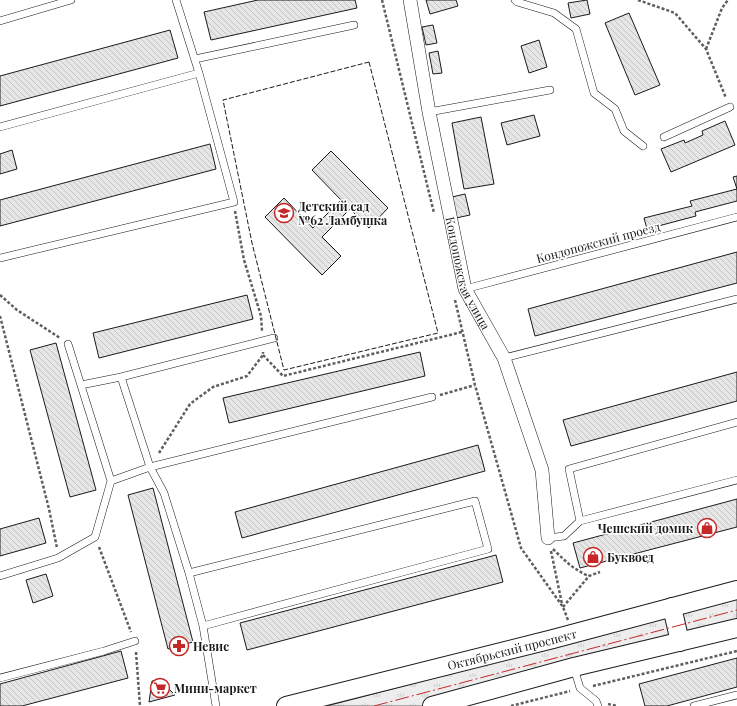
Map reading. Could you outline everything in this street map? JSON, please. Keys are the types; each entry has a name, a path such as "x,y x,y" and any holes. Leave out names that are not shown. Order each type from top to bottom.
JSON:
{"main road":[{"name":"Октябрьский проспект","path":"286,706 553,639 737,590"},
{"path":"672,607 680,642"},
{"path":"432,706 574,667 737,628"}],"street":[{"name":"Кондопожская улица","path":"410,0 459,291 504,358 542,470 548,538"}],"lane":[{"path":"0,21 71,0"},
{"path":"0,258 234,202 195,59 176,0"},
{"path":"516,1 526,0"},
{"path":"516,1 554,13 576,29 594,93 615,109 624,131 643,146"},
{"path":"195,59 354,25"},
{"path":"0,127 199,73"},
{"path":"429,112 550,90"},
{"path":"664,137 730,107"},
{"name":"Кондопожский проезд","path":"459,291 737,217"},
{"path":"504,358 737,299"},
{"path":"81,385 121,377 274,338"},
{"path":"0,576 58,558 95,537 111,482 68,344"},
{"path":"121,377 150,467 164,493 189,574 203,626 216,706"},
{"path":"111,482 150,467 432,397"},
{"path":"580,522 569,469 737,422"},
{"path":"548,538 564,536 580,522 737,480"},
{"path":"189,574 475,501 488,549 203,626"},
{"path":"0,678 104,652 135,641"},
{"path":"574,667 580,688 596,701 598,706"},
{"path":"694,706 737,695"}],"path":[{"path":"382,0 435,216"},
{"path":"638,0 674,13 706,49 730,107"},
{"path":"706,49 722,8 728,0"},
{"path":"459,291 462,332 475,385 521,548 563,607"},
{"path":"0,295 18,310 68,344"},
{"path":"0,316 49,508 58,558"},
{"path":"263,355 283,376 462,332"},
{"path":"432,397 475,385"},
{"path":"95,537 135,641 140,706"},
{"path":"572,633 563,607 550,545 564,560 578,571 589,576"},
{"path":"563,607 589,576 600,572"},
{"path":"511,706 737,651"}],"green space":[{"path":"737,599 737,628 430,706 327,706"}],"building":[{"path":"258,0 355,0 357,8 211,40 204,12"},
{"path":"426,0 456,0 458,6 430,14"},
{"path":"587,0 590,14 571,18 568,3"},
{"path":"629,13 660,85 635,95 605,23"},
{"path":"433,25 437,43 426,45 422,27"},
{"path":"170,30 178,58 0,106 0,76"},
{"path":"539,40 547,67 529,73 521,46"},
{"path":"438,51 442,73 433,74 429,53"},
{"path":"534,115 540,136 507,145 501,123"},
{"path":"481,117 494,184 464,189 452,123"},
{"path":"725,121 735,145 671,172 661,149 684,140 685,143 703,135 702,131"},
{"path":"210,144 216,169 0,226 0,200"},
{"path":"12,150 17,169 0,174 0,154"},
{"name":"Детский сад №62 Ламбушка","path":"331,151 388,208 369,228 350,209 322,237 341,256 322,275 265,217 284,198 313,228 341,200 312,170"},
{"path":"737,176 737,189 733,177"},
{"path":"737,189 737,201 695,212 696,216 647,229 644,218 692,206 690,201"},
{"path":"465,194 470,215 456,218 452,197"},
{"path":"737,252 737,283 535,336 528,309"},
{"path":"247,295 253,319 99,358 93,333"},
{"path":"56,343 96,490 70,497 30,350"},
{"path":"420,352 425,376 229,423 223,398"},
{"path":"737,372 737,401 571,446 563,420"},
{"path":"478,445 485,471 242,538 235,512"},
{"path":"153,488 193,642 168,649 128,495"},
{"path":"737,499 737,527 580,568 573,543"},
{"path":"39,518 46,543 0,556 0,529"},
{"path":"496,555 503,582 247,650 240,623"},
{"path":"46,574 53,596 33,603 26,580"},
{"path":"121,651 128,678 22,706 0,706 0,684"},
{"path":"737,658 737,687 667,706 645,706 639,684"},
{"name":"Мини-маркет","path":"160,680 175,695 149,702 152,681"}],"fence":[{"path":"369,62 438,333 284,370 252,243 223,100 369,62"}],"power":[{"path":"374,706 737,610"}],"place":[{"name":"Детский сад №62 Ламбушка","path":"284,213"},
{"name":"Чешский домик","path":"707,528"},
{"name":"Буквоед","path":"593,557"},
{"name":"Невис","path":"179,646"},
{"name":"Мини-маркет","path":"160,688"}]}
